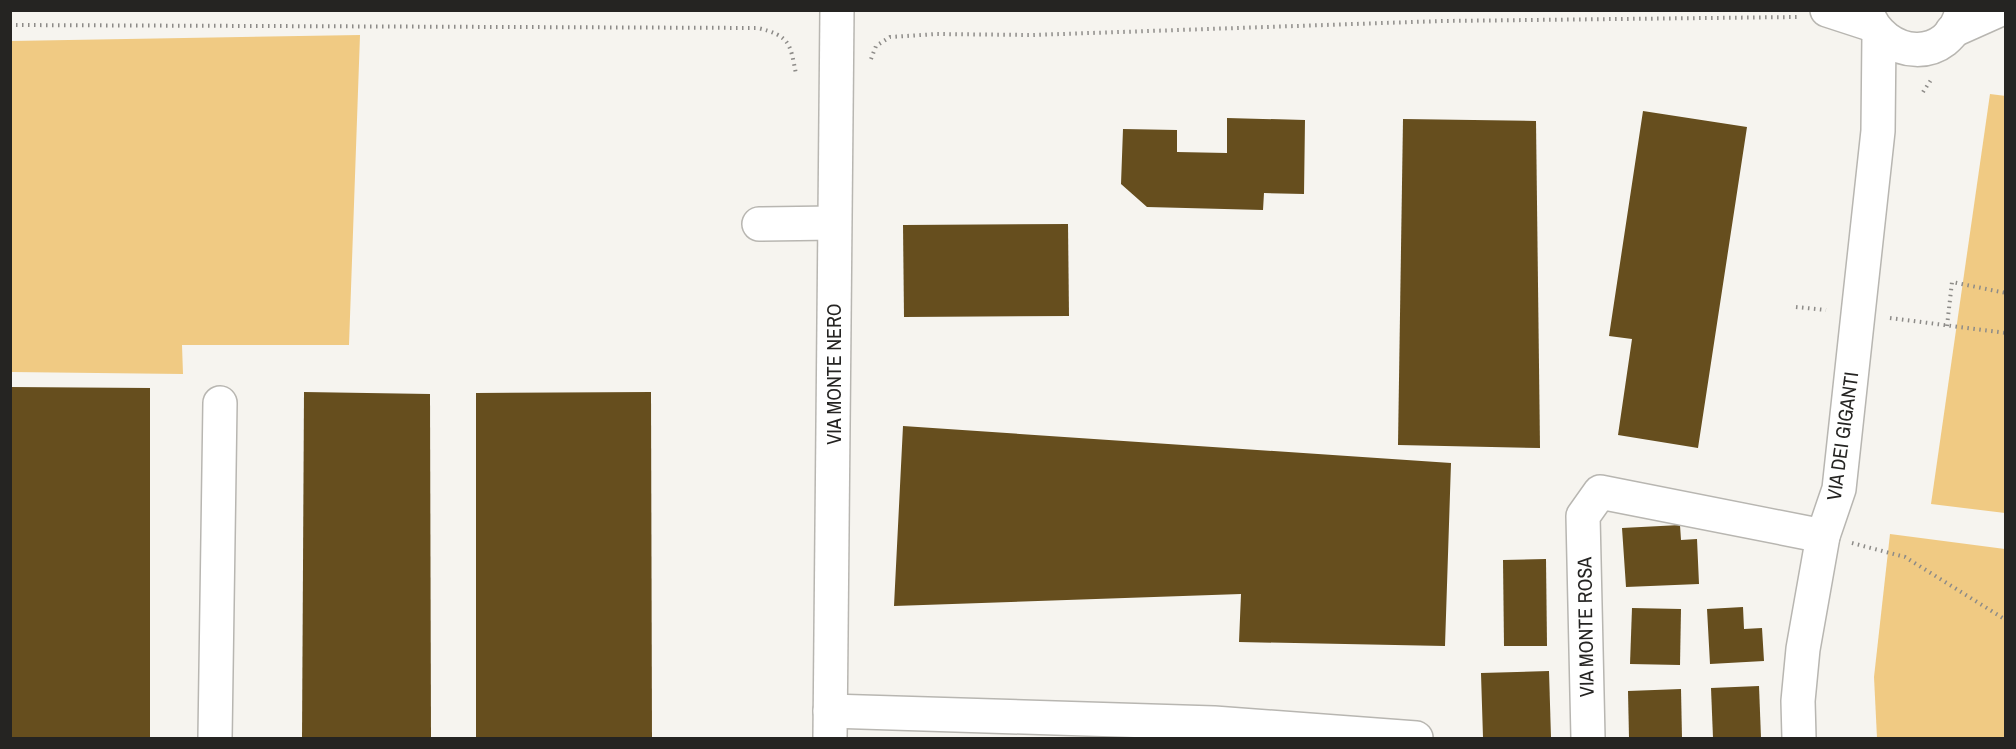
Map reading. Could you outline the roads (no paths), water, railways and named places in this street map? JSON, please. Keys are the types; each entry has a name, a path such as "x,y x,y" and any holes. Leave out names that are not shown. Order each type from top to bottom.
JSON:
{"street":[{"name":"VIA MONTE NERO","path":"830,725 837,10"},
{"path":"1818,14 1872,23 1899,48 1916,50 1933,46 1957,21 1999,10"},
{"name":"VIA DEI GIGANTI","path":"1799,738 1798,701 1803,649 1822,536 1839,489 1878,131 1872,23"},
{"name":"VIA DEI GIGANTI","path":"1878,131 1892,90 1916,50"},
{"path":"759,224 834,223"},
{"path":"215,738 220,403"},
{"name":"VIA MONTE ROSA","path":"1588,738 1583,516 1600,492 1822,536"},
{"path":"830,725 1214,723 1416,738"}]}
